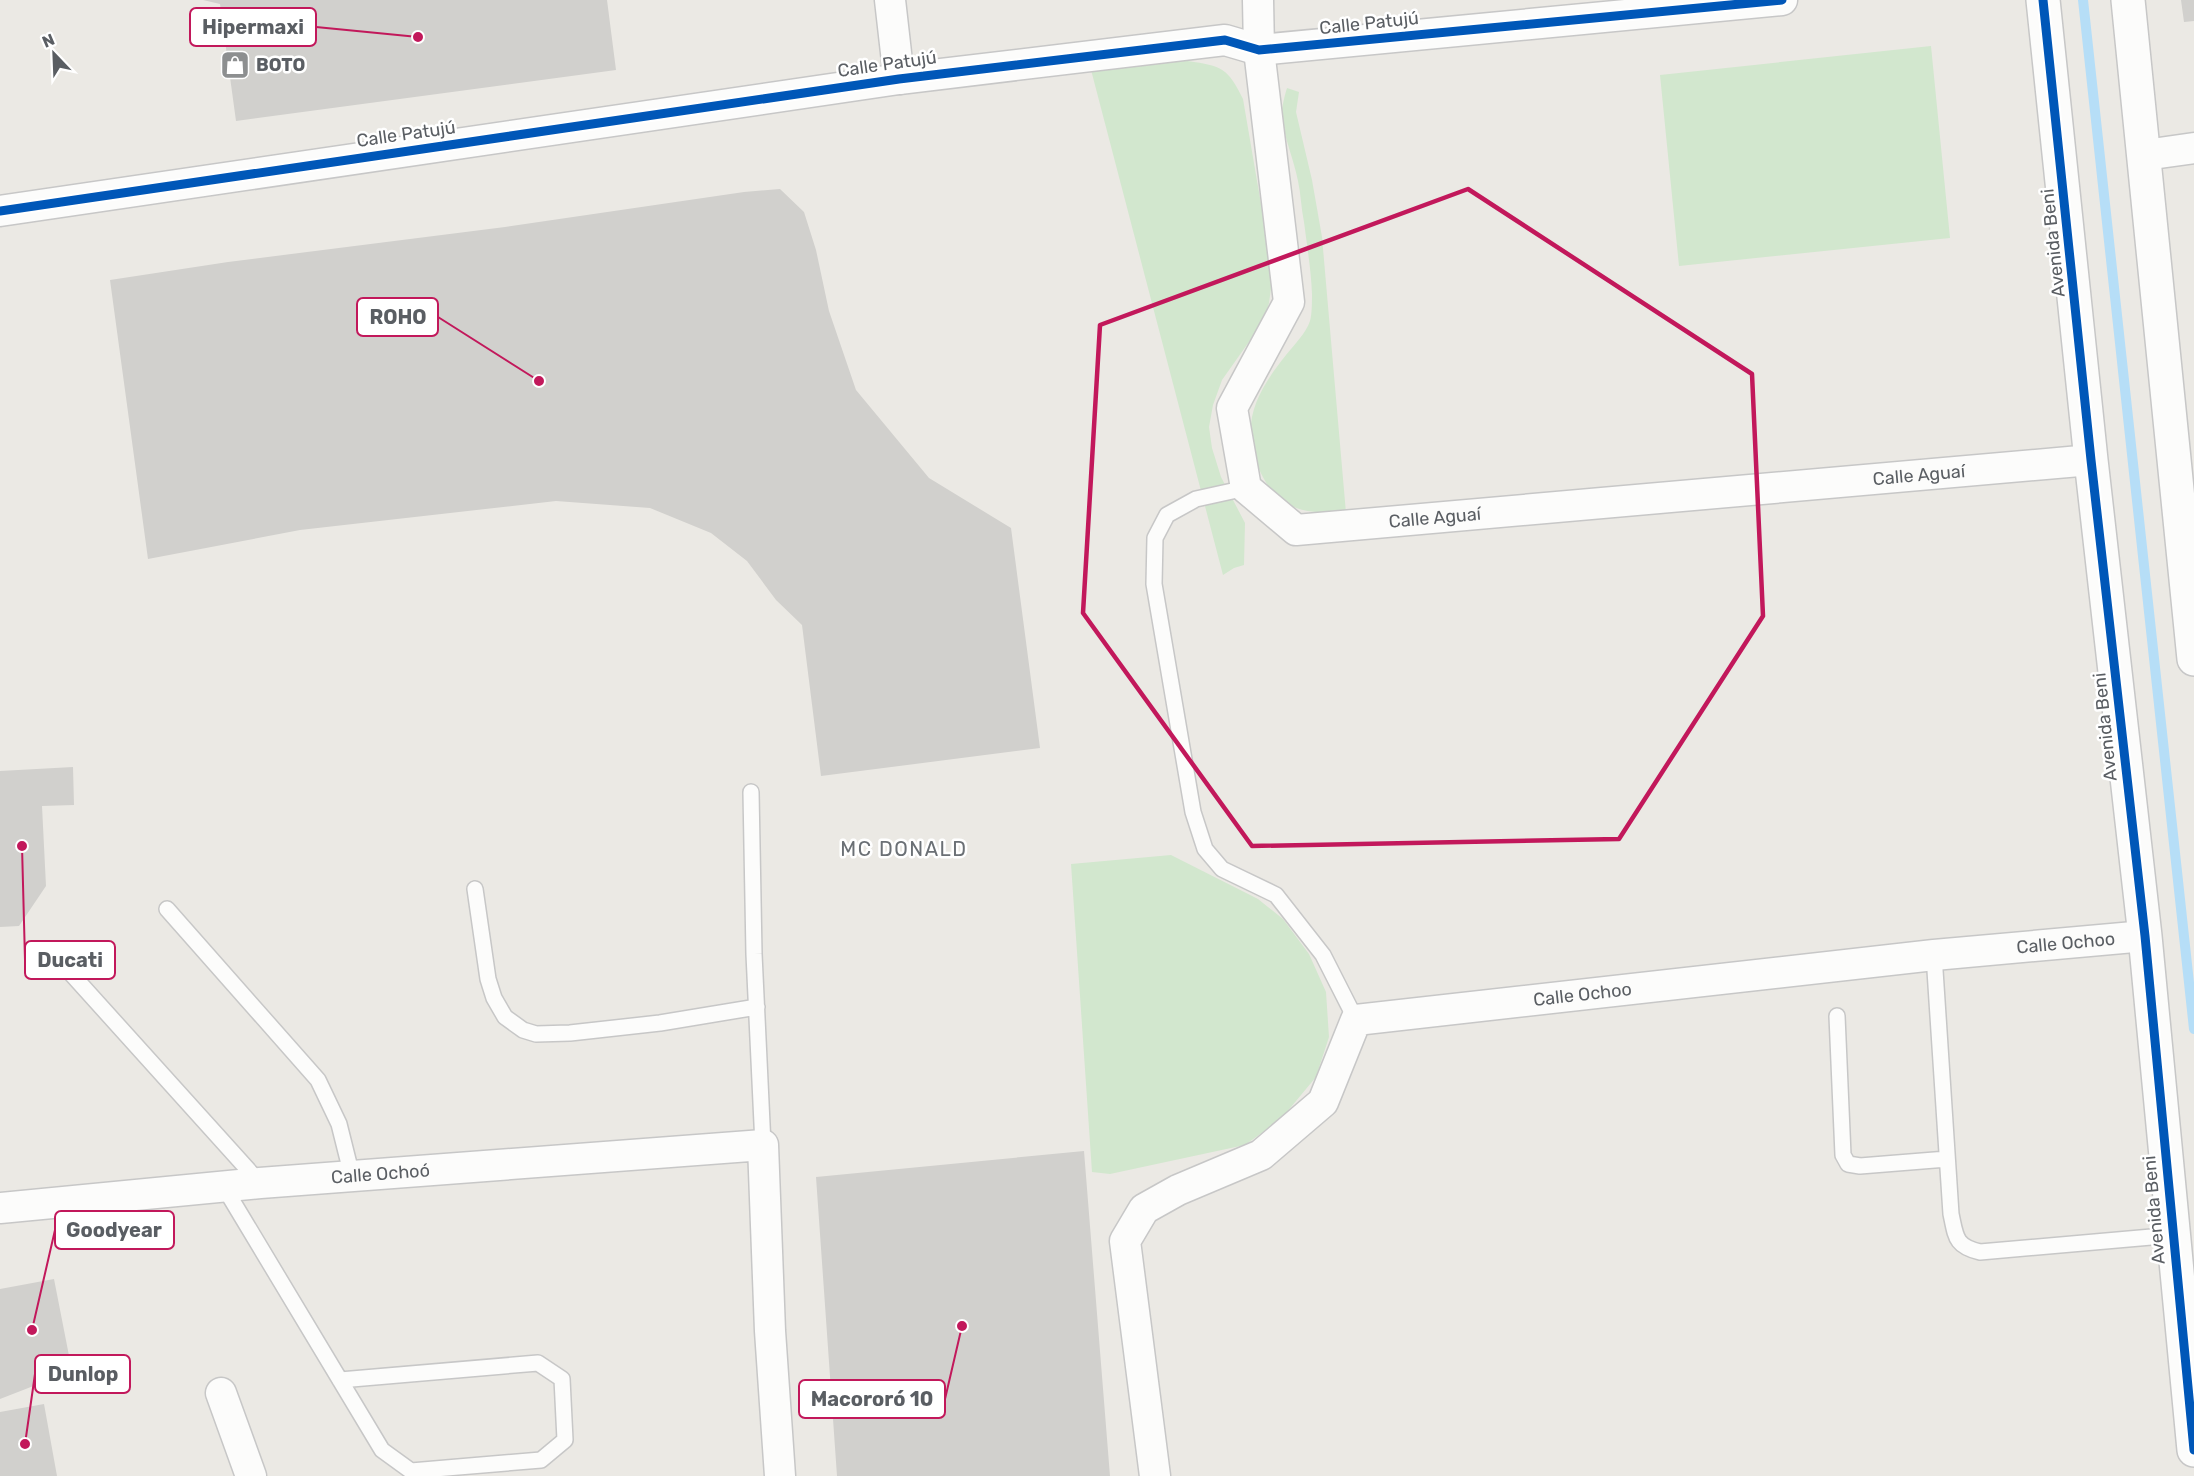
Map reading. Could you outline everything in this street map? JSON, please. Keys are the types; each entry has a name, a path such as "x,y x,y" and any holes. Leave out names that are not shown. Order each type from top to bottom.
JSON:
{"street":[{"path":"890,0 899,79"},
{"path":"1246,488 1232,408 1289,302 1259,50 1258,0"},
{"name":"Calle Patujú","path":"0,211 899,79 1226,40 1259,50 1782,0"},
{"name":"Avenida Beni","path":"2043,0 2091,460 2145,936 2194,1450"},
{"path":"2128,0 2189,560 2194,659"},
{"path":"2145,155 2194,148"},
{"name":"Calle Aguaí","path":"1246,488 1296,530 2091,460"},
{"name":"Calle Ochoo","path":"1356,1020 1934,955 2145,936"},
{"path":"1155,1476 1125,1241 1144,1209 1178,1190 1261,1155 1323,1102 1356,1020"},
{"path":"763,1145 770,1331 780,1476"},
{"name":"Calle Ochoó","path":"0,1208 352,1176 763,1145"},
{"path":"221,1393 251,1476"}],"lane":[{"path":"1246,488 1196,499 1167,515 1155,538 1154,584 1193,812 1205,849 1222,869 1276,895 1323,955 1356,1020"},
{"path":"751,792 763,1145"},
{"path":"475,889 488,979 494,998 505,1017 523,1030 536,1034 580,1032 660,1023 757,1007"},
{"path":"167,909 318,1080 339,1124 352,1176"},
{"path":"50,949 260,1184"},
{"path":"1934,955 1951,1214 1956,1237 1962,1246 1980,1252 2174,1235"},
{"path":"1837,1016 1843,1155 1848,1164 1860,1166 1947,1159"},
{"path":"224,1187 382,1450 411,1471 541,1460 565,1440 562,1379 538,1363 340,1380"}],"highlighted area":[{"path":"1468,189 1752,374 1763,616 1619,839 1252,846 1083,613 1100,325"}],"green space":[{"path":"1931,46 1950,238 1679,266 1660,75"},
{"path":"1188,61 1223,70 1233,81 1243,99 1273,274 1269,303 1263,322 1222,380 1213,405 1209,427 1212,448 1221,477 1245,523 1244,565 1223,575 1090,66"},
{"path":"1287,88 1299,92 1296,112 1312,180 1322,237 1346,513 1299,509 1279,499 1264,479 1252,444 1253,413 1258,399 1265,384 1306,330 1312,311 1311,276 1300,191 1282,119 1282,107"},
{"path":"1171,855 1258,899 1283,919 1309,954 1326,992 1329,1037 1316,1077 1281,1119 1245,1145 1110,1174 1092,1172 1071,864"}],"building":[{"path":"203,0 607,0 616,70 236,121 220,4"},
{"path":"2181,0 2194,0 2194,21 2184,22"},
{"path":"780,189 804,212 816,250 829,311 856,390 929,478 1011,528 1040,748 821,776 802,625 776,600 747,561 711,533 650,508 556,501 300,530 148,559 110,280 228,262"},
{"path":"73,767 74,805 42,806 46,886 19,926 0,927 0,771"},
{"path":"1084,1151 1110,1476 837,1476 816,1177"},
{"path":"54,1279 72,1371 0,1399 0,1289"},
{"path":"44,1404 57,1476 0,1476 0,1412"}],"waterway":[{"path":"2083,0 2194,1029"}],"cycle path":[{"path":"0,211 899,79 1225,40 1259,50 1782,0"},
{"path":"2043,0 2091,460 2145,936 2194,1450"}],"place":[{"name":"Hipermaxi","path":"418,37"},
{"name":"BOTO","path":"235,65"},
{"name":"ROHO","path":"539,381"},
{"name":"Ducati","path":"22,846"},
{"name":"Macororó 10","path":"962,1326"},
{"name":"Goodyear","path":"32,1330"},
{"name":"Dunlop","path":"25,1444"}],"district":[{"name":"MC DONALD","path":"904,849"}]}
